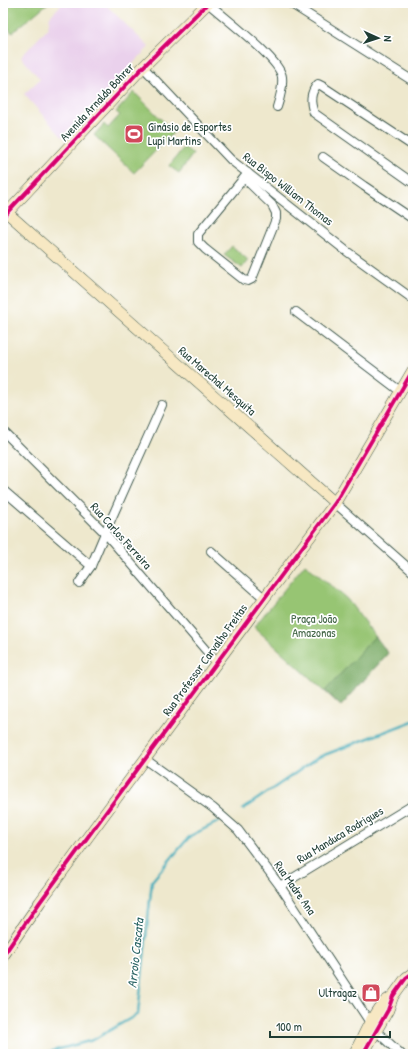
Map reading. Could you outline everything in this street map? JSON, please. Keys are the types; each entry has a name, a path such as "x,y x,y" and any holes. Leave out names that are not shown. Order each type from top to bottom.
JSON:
{"street":[{"name":"Avenida Arnaldo Bohrer","path":"4,213 143,68 208,3"},
{"path":"208,3 261,49 276,65 282,76 280,98 277,107"},
{"path":"290,3 413,81"},
{"name":"Rua Bispo William Thomas","path":"143,68 246,176 413,299"},
{"path":"413,146 322,86 318,84 313,89 312,106 314,113 413,183"},
{"path":"323,156 413,219"},
{"path":"246,176 272,205 276,213 276,219 252,279 248,281 244,280 198,242 198,234 246,176"},
{"name":"Rua Marechal Mesquita","path":"4,213 413,572"},
{"path":"296,312 400,391"},
{"name":"Rua Professor Carvalho Freitas","path":"3,956 40,902 335,503 413,370"},
{"path":"79,583 91,566 162,405"},
{"name":"Rua Carlos Ferreira","path":"3,431 105,533 216,662"},
{"path":"3,490 91,566"},
{"path":"211,551 264,598"},
{"name":"Rua Madre Ana","path":"145,759 213,808 238,830 280,886 373,1026 402,1054"},
{"name":"Rua Manduca Rodrigues","path":"280,886 413,805"},
{"path":"354,1054 373,1026 388,1010 393,996 406,978 413,973"},
{"path":"363,1054 373,1026"}],"shaded area":[{"path":"63,3 104,3 149,47 62,137 24,94 40,79 21,57 48,28 50,16"}],"green space":[{"path":"3,3 48,3 12,33 3,21"},
{"name":"Ginásio de Esportes Lupi Martins","path":"134,92 174,132 134,173 94,135 104,124 108,128 120,115 116,112"},
{"path":"184,147 193,154 179,173 169,166"},
{"path":"232,246 248,260 242,268 224,255"},
{"name":"Praça João Amazonas","path":"305,564 347,599 388,653 341,706 254,627"},
{"path":"375,636 388,653 341,706 325,691"}],"waterway":[{"name":"Arroio Cascata","path":"243,809 319,757 413,721"},
{"name":"Arroio Cascata","path":"41,1054 93,1040 138,1014 152,881 190,836 220,821"}],"cycle path":[{"path":"3,217 143,67 208,3"},
{"path":"3,956 40,902 335,503 413,370"},
{"path":"363,1054 388,1010 393,996 406,978 413,973"}],"place":[{"name":"Ginásio de Esportes Lupi Martins","path":"134,134"},
{"name":"Ultragaz","path":"371,993"}]}
